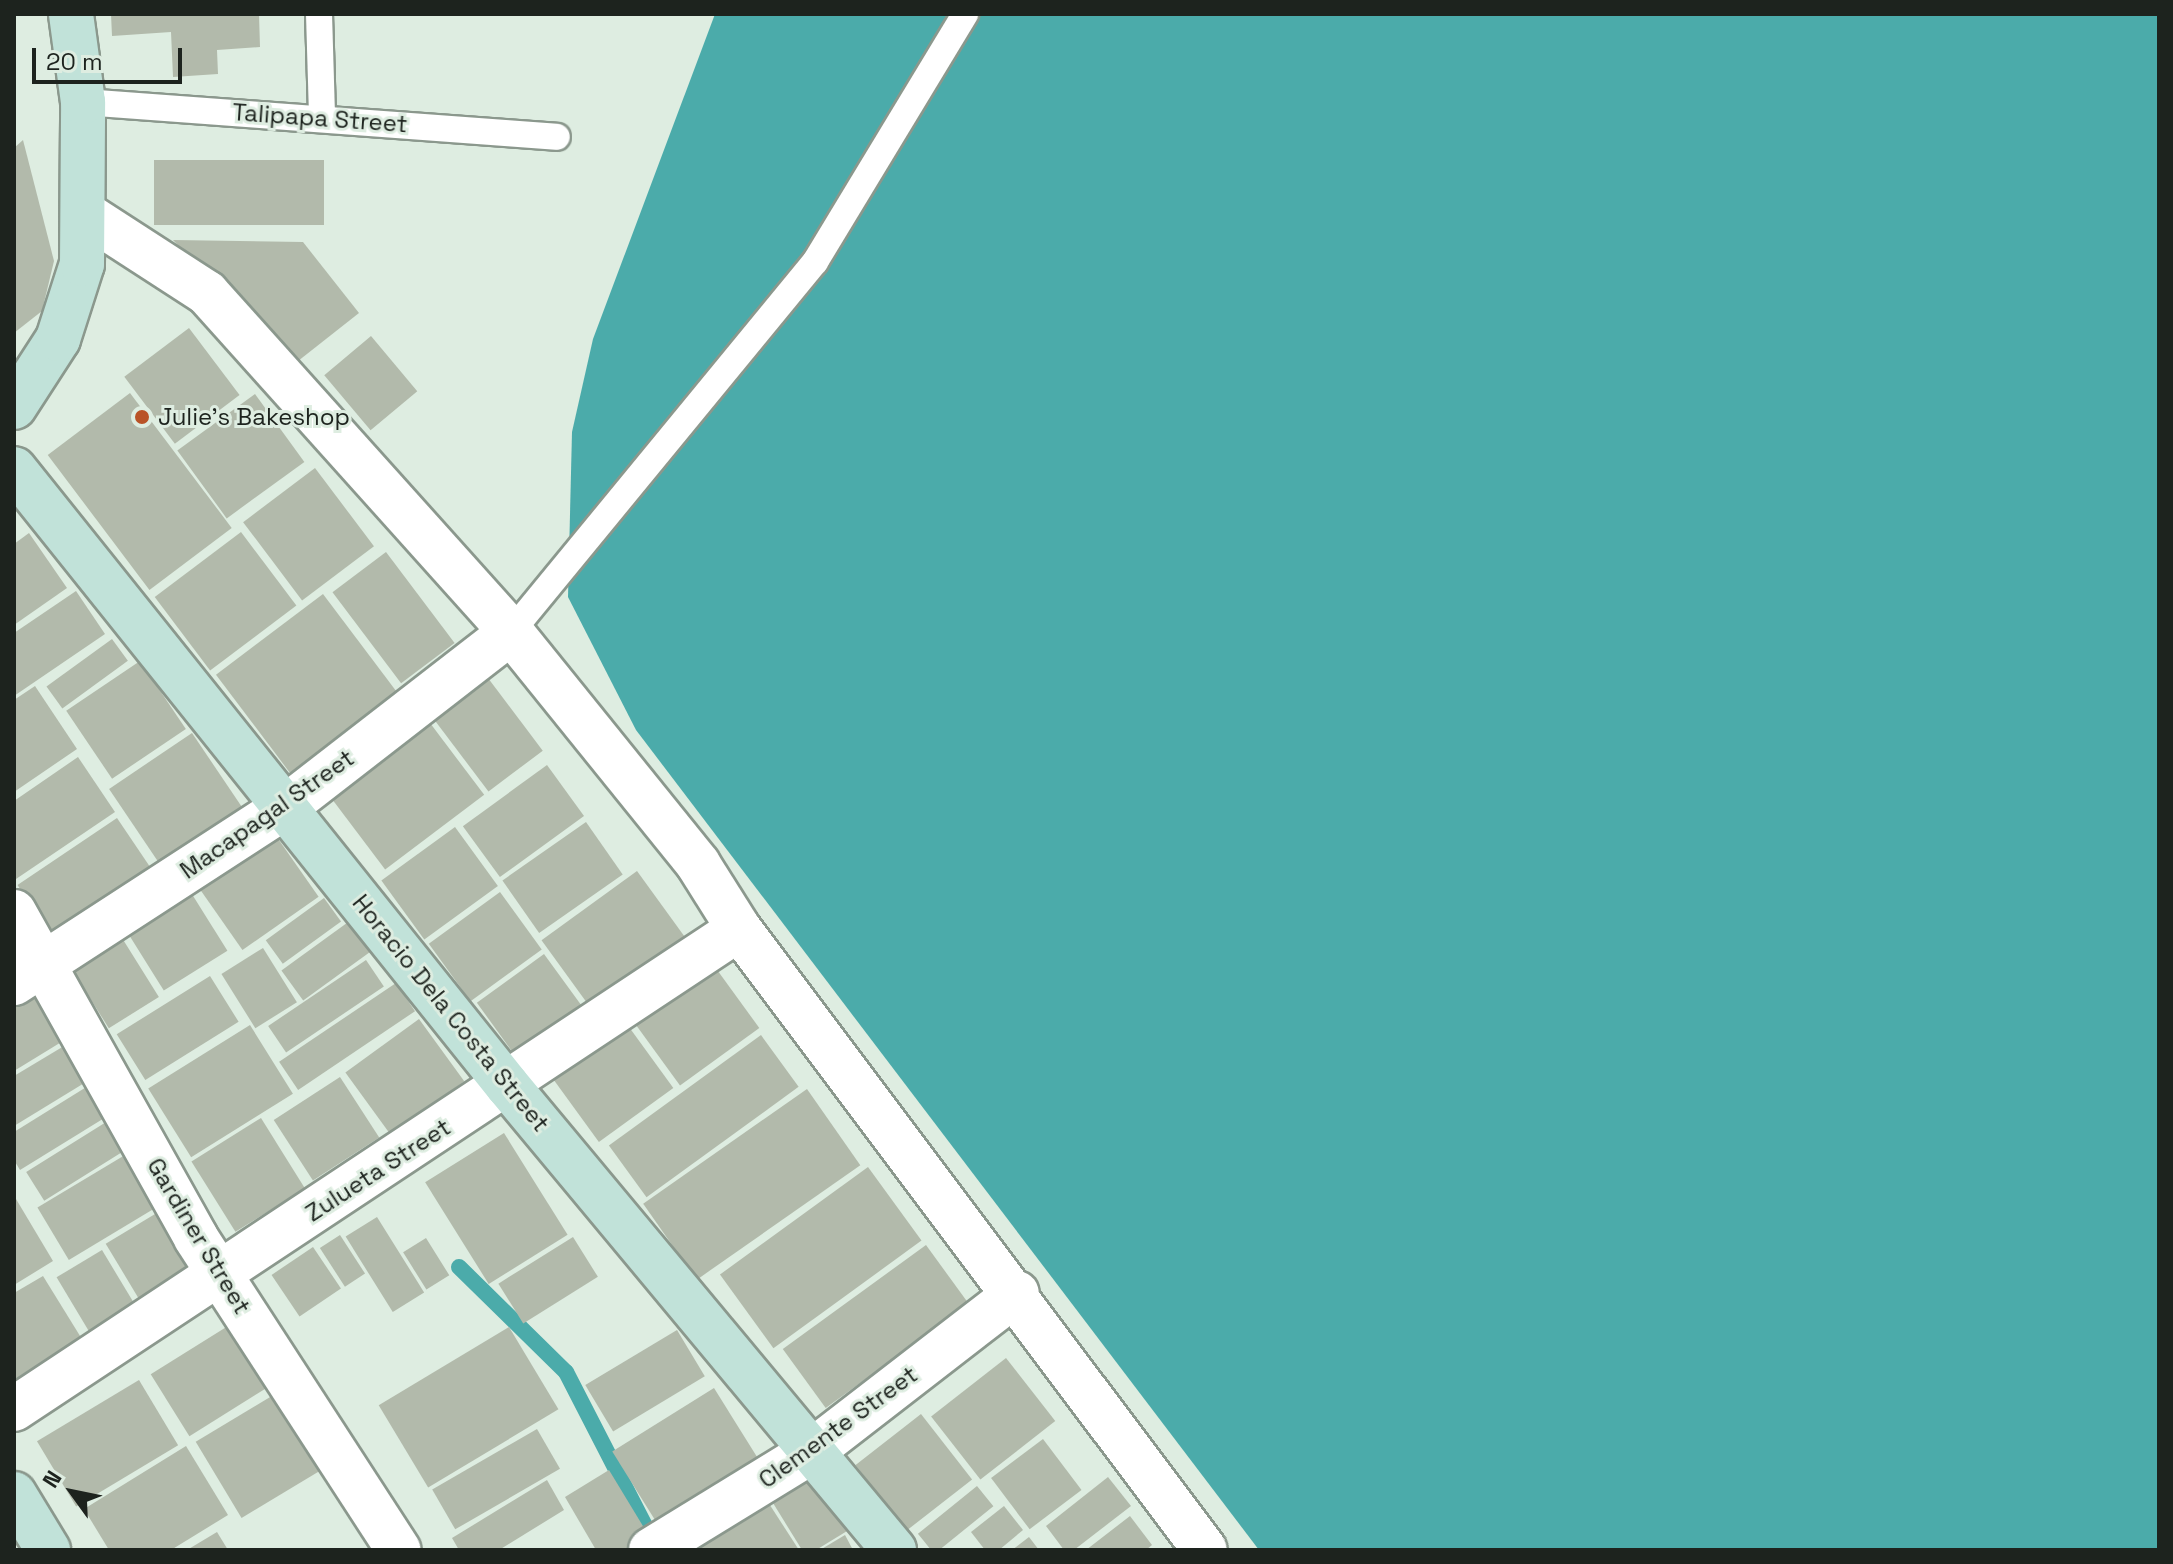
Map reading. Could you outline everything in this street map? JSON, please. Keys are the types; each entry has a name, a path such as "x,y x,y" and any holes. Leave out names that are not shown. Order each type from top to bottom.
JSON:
{"street":[{"path":"14,407 46,361 73,303 85,214 83,102 71,14"},
{"path":"85,214 207,293 511,632 698,864 739,929 1017,1293 1205,1550"},
{"name":"Horacio Dela Costa Street","path":"14,469 287,806 507,1085 894,1550"},
{"name":"Macapagal Street","path":"30,973 287,806 511,632"},
{"name":"Gardiner Street","path":"14,912 30,973 219,1274 399,1550"},
{"name":"Zulueta Street","path":"14,1409 739,929"},
{"name":"Clemente Street","path":"651,1550 811,1452 1017,1293"},
{"path":"14,1494 48,1550"}],"lane":[{"path":"319,14 322,116"},
{"path":"511,632 815,262 965,14"},
{"name":"Talipapa Street","path":"83,102 322,116 557,137"}],"water":[{"path":"715,14 2159,14 2159,1550 1259,1550 636,730 568,597 572,432 593,339"}],"building":[{"path":"111,14 259,14 260,47 217,50 218,74 173,77 171,32 112,36"},
{"path":"23,140 54,261 42,311 14,333 14,148"},
{"path":"154,160 324,160 324,225 154,225"},
{"path":"173,240 303,242 359,313 293,365"},
{"path":"189,328 240,395 175,444 124,377"},
{"path":"371,336 417,391 371,430 324,375"},
{"path":"130,393 232,528 149,590 48,455"},
{"path":"255,394 304,462 227,518 177,450"},
{"path":"315,468 374,546 302,600 243,522"},
{"path":"241,532 296,605 210,670 155,597"},
{"path":"29,533 67,588 14,625 14,544"},
{"path":"386,552 455,643 401,683 332,592"},
{"path":"76,591 105,634 14,696 14,633"},
{"path":"323,594 407,705 300,786 216,675"},
{"path":"112,639 128,661 62,708 46,687"},
{"path":"140,661 186,729 112,779 66,711"},
{"path":"482,670 543,751 488,792 428,711"},
{"path":"35,686 77,749 14,792 14,700"},
{"path":"424,715 484,795 385,869 325,790"},
{"path":"192,733 247,814 164,870 109,789"},
{"path":"78,757 115,812 16,879 14,801"},
{"path":"547,765 584,816 500,877 463,826"},
{"path":"117,818 156,876 57,943 18,885"},
{"path":"586,822 623,874 539,933 502,881"},
{"path":"267,823 319,897 242,950 191,876"},
{"path":"455,827 498,886 424,940 381,880"},
{"path":"637,871 688,941 593,1011 542,940"},
{"path":"185,883 227,951 164,991 121,923"},
{"path":"500,892 542,949 471,1001 429,944"},
{"path":"324,898 341,921 283,964 266,940"},
{"path":"351,920 373,950 303,1000 281,971"},
{"path":"117,930 159,997 109,1028 67,961"},
{"path":"263,948 297,1002 255,1028 221,974"},
{"path":"544,954 587,1014 520,1063 477,1003"},
{"path":"707,956 759,1028 680,1086 628,1014"},
{"path":"366,960 384,987 286,1053 268,1026"},
{"path":"210,976 239,1022 145,1080 117,1034"},
{"path":"396,983 415,1011 298,1090 279,1062"},
{"path":"32,991 63,1041 14,1071 14,1002"},
{"path":"621,1016 673,1088 599,1142 547,1070"},
{"path":"419,1019 464,1081 391,1135 345,1072"},
{"path":"250,1025 293,1094 191,1157 148,1089"},
{"path":"761,1035 799,1087 647,1197 609,1146"},
{"path":"64,1046 86,1082 14,1126 14,1076"},
{"path":"340,1077 379,1137 313,1180 274,1120"},
{"path":"88,1086 106,1117 20,1170 14,1160 14,1132"},
{"path":"807,1089 860,1165 697,1280 643,1204"},
{"path":"261,1118 305,1188 235,1232 191,1161"},
{"path":"111,1119 129,1148 44,1201 26,1172"},
{"path":"504,1133 568,1235 489,1284 425,1182"},
{"path":"130,1152 161,1204 69,1260 37,1208"},
{"path":"868,1167 921,1241 773,1348 720,1275"},
{"path":"16,1199 53,1261 14,1285 14,1201"},
{"path":"170,1205 204,1262 140,1300 106,1244"},
{"path":"377,1217 424,1292 393,1312 346,1237"},
{"path":"340,1235 365,1274 345,1287 320,1248"},
{"path":"573,1237 598,1277 523,1323 498,1284"},
{"path":"426,1238 449,1275 426,1290 403,1252"},
{"path":"926,1245 969,1304 826,1408 783,1349"},
{"path":"313,1247 341,1288 300,1316 272,1275"},
{"path":"102,1250 135,1305 90,1332 57,1277"},
{"path":"43,1276 85,1344 14,1388 14,1293"},
{"path":"244,1316 283,1378 189,1436 151,1374"},
{"path":"509,1327 558,1409 428,1488 379,1405"},
{"path":"677,1330 705,1376 613,1431 585,1385"},
{"path":"1006,1358 1055,1421 980,1480 931,1416"},
{"path":"139,1380 178,1445 76,1506 37,1441"},
{"path":"290,1385 336,1461 242,1518 196,1442"},
{"path":"714,1388 758,1458 656,1522 612,1452"},
{"path":"921,1414 972,1479 907,1531 856,1465"},
{"path":"537,1429 560,1469 455,1529 432,1490"},
{"path":"1043,1439 1082,1490 1030,1529 991,1478"},
{"path":"186,1446 228,1515 171,1550 109,1550 84,1509"},
{"path":"812,1462 852,1528 816,1550 802,1550 765,1490"},
{"path":"609,1470 649,1536 625,1550 596,1550 565,1497"},
{"path":"1108,1477 1131,1506 1074,1550 1064,1550 1046,1526"},
{"path":"547,1480 564,1510 499,1550 459,1550 452,1538"},
{"path":"977,1486 993,1506 939,1550 931,1550 918,1534"},
{"path":"766,1499 799,1550 684,1550"},
{"path":"1004,1506 1023,1530 999,1550 985,1550 971,1532"},
{"path":"1130,1516 1152,1545 1146,1550 1086,1550"},
{"path":"217,1532 228,1550 187,1550"},
{"path":"845,1535 853,1550 820,1550"},
{"path":"1029,1537 1039,1550 1012,1550"}],"waterway":[{"path":"459,1267 566,1372 656,1547"}],"place":[{"name":"Julie's Bakeshop","path":"142,417"}]}
